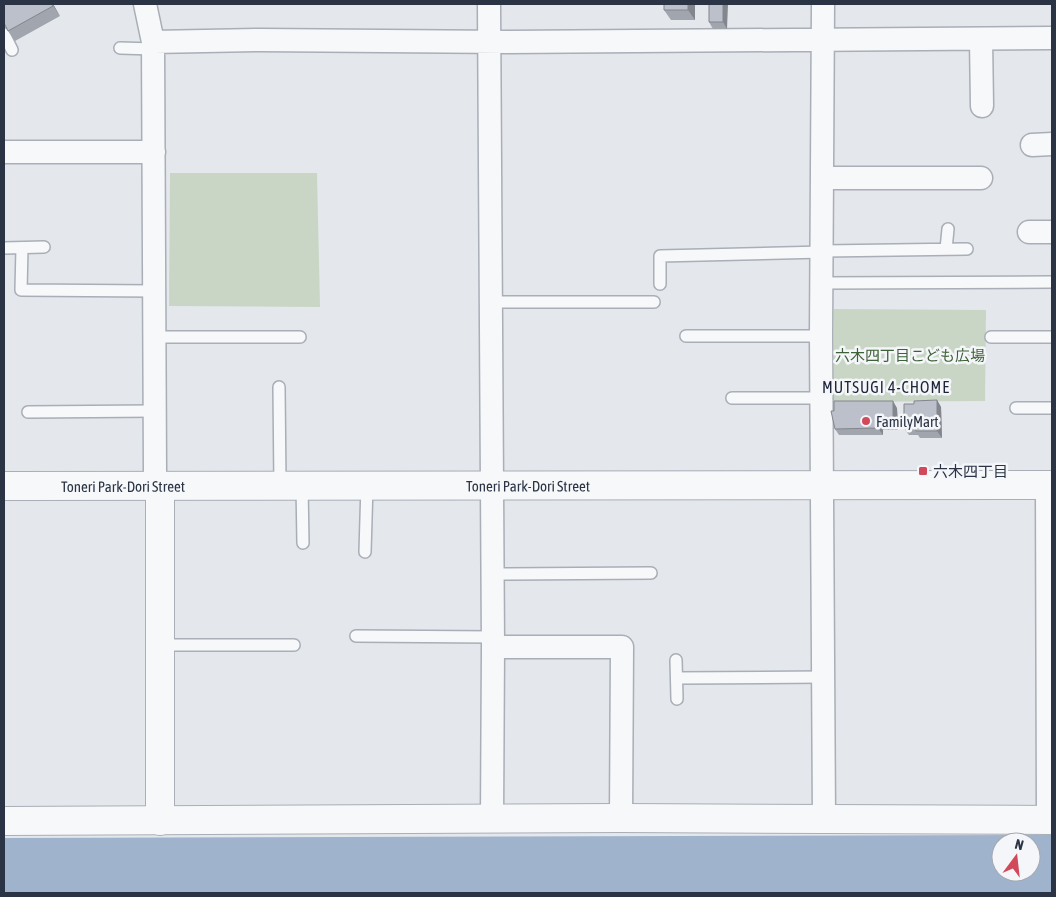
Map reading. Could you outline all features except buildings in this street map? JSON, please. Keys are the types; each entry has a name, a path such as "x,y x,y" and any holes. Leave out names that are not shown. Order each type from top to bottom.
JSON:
{"street":[{"path":"145,4 153,45 155,473 160,498 160,821"},
{"path":"489,4 493,574 492,819"},
{"path":"823,4 824,40 816,123 822,178 823,252 821,336 824,820"},
{"path":"153,45 260,40 490,42 1052,38"},
{"path":"980,39 982,106"},
{"path":"4,152 154,152"},
{"path":"822,178 981,178"},
{"path":"1029,232 1052,232"},
{"path":"4,821 621,818 1050,820 1050,485"},
{"name":"Toneri Park-Dori Street","path":"4,486 1050,485"},
{"path":"493,642 622,647 621,818"}],"lane":[{"path":"4,34 12,50"},
{"path":"120,48 153,45"},
{"path":"946,250 948,229"},
{"path":"4,248 44,247"},
{"path":"22,248 22,290 154,291"},
{"path":"660,284 660,256 967,249"},
{"path":"823,283 1052,282"},
{"path":"491,302 654,302"},
{"path":"686,336 821,336"},
{"path":"154,337 300,338"},
{"path":"991,337 1052,337"},
{"path":"279,387 291,486 303,543"},
{"path":"732,398 822,398"},
{"path":"1016,408 1052,408"},
{"path":"28,412 155,411"},
{"path":"364,552 367,485"},
{"path":"493,574 652,573"},
{"path":"356,636 493,642"},
{"path":"160,645 294,646"},
{"path":"676,660 677,699"},
{"path":"677,678 824,677"}],"green space":[{"path":"170,173 317,173 320,307 169,306"},
{"name":"六木四丁目こども広場","path":"834,309 986,310 985,401 834,402"}],"water":[{"path":"991,835 991,882 1041,882 1041,835 1052,835 1052,893 4,893 4,838"}],"place":[{"name":"FamilyMart","path":"866,421"},
{"name":"六木四丁目","path":"923,471"}],"district":[{"name":"MUTSUGI 4-CHOME","path":"886,387"}]}
